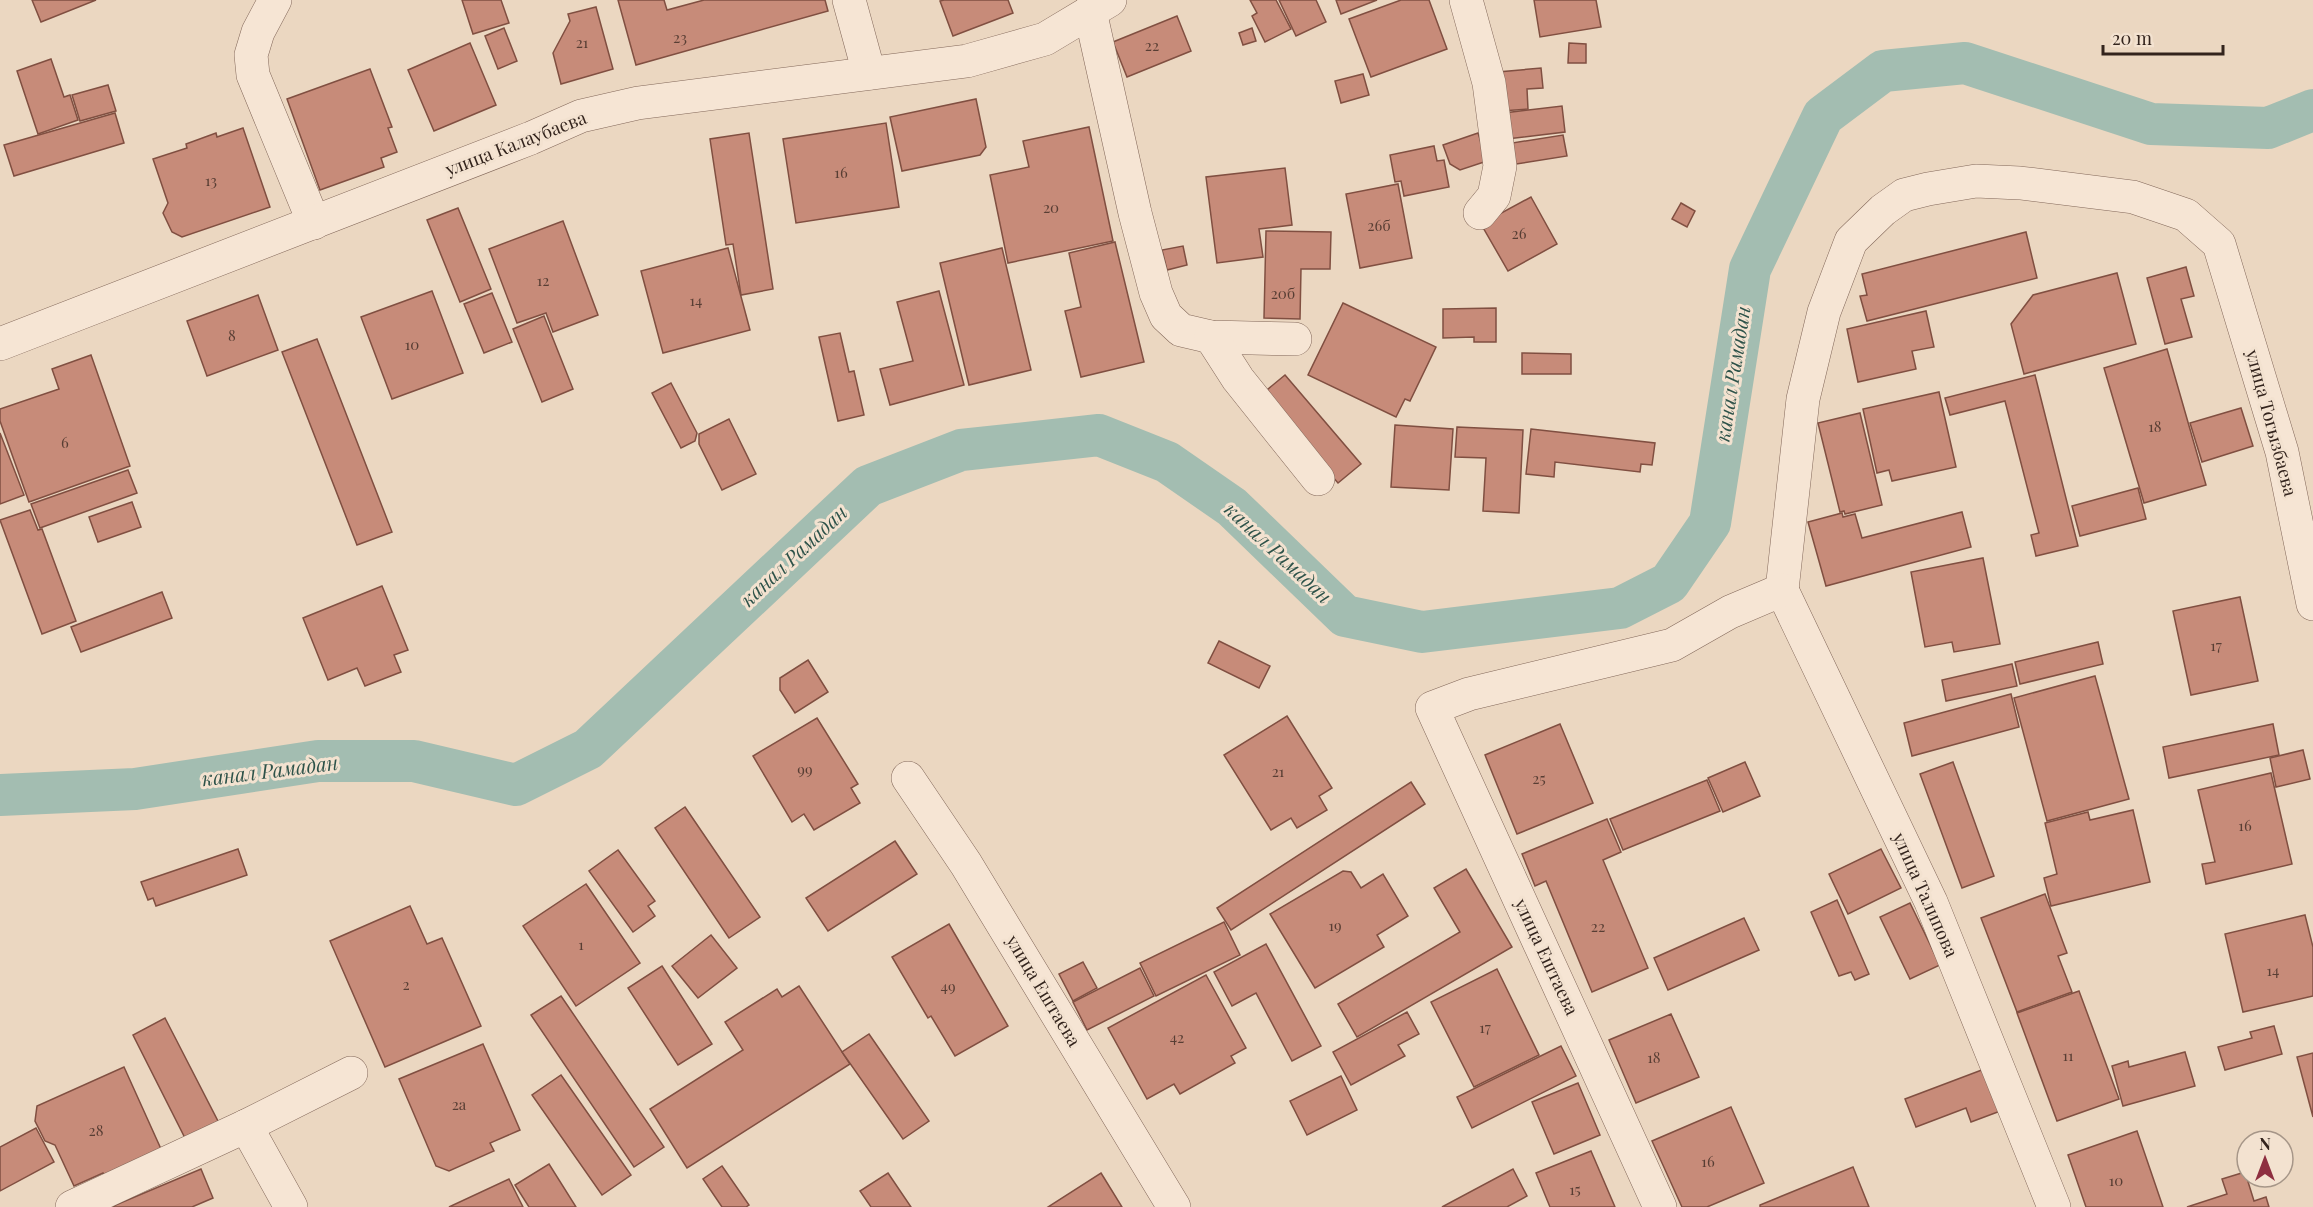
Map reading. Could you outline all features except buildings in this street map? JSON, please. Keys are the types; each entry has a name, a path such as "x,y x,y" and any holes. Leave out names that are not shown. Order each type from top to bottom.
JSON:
{"street":[{"path":"275,0 258,32 251,55 253,75 314,223"},
{"path":"849,0 868,73"},
{"path":"1466,0 1489,83 1500,166 1494,196 1480,213"},
{"path":"1100,6 1132,201 1156,293 1166,316 1181,330 1211,337 1295,339"},
{"name":"улица Калаубаева","path":"0,344 531,138 581,116 639,103 967,61 1046,39 1100,6"},
{"name":"улица Тогызбаева","path":"1782,590 1803,399 1824,312 1851,241 1904,195 1976,181 2020,183 2133,197 2186,215 2219,244 2282,453 2313,604"},
{"path":"1211,337 1238,379 1318,479"},
{"name":"улица Ештаева","path":"1660,1207 1432,708 1469,694 1672,645 1730,612 1782,590"},
{"name":"улица Талипова","path":"1782,590 1931,902 2054,1207"},
{"name":"улица Ештаева","path":"908,778 966,864 1174,1207"},
{"path":"72,1207 246,1126 351,1073"},
{"path":"246,1126 291,1207"}],"waterway":[{"name":"канал Рамадан","path":"0,795 135,789 318,761 414,761 516,785 588,749 868,486 961,450 1099,435 1167,462 1232,507 1345,616 1422,632 1620,608 1669,583 1710,523 1750,269 1823,116 1883,71 1965,63 2151,124 2268,128 2313,110"}]}
